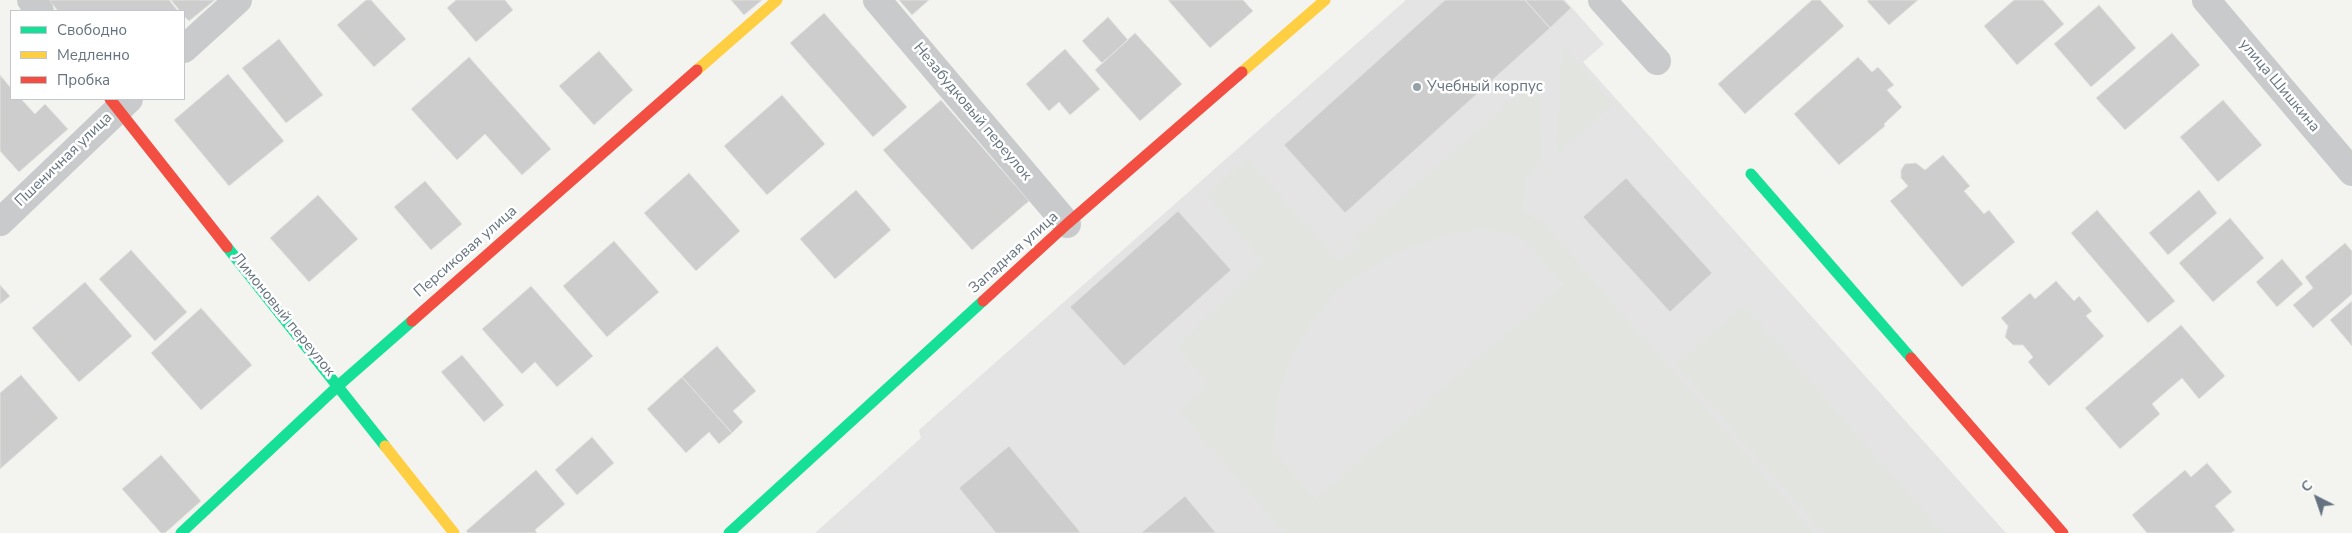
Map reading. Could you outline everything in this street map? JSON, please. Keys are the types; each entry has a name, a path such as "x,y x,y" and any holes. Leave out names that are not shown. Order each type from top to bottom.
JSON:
{"street":[{"path":"31,0 39,10"},
{"path":"185,48 238,0"},
{"name":"Персиковая улица","path":"181,533 339,385 777,0"},
{"name":"Незабудковый переулок","path":"876,0 1067,224"},
{"name":"Западная улица","path":"729,533 1067,224 1325,0"},
{"path":"1602,0 1657,61"},
{"name":"улица Шишкина","path":"2206,0 2352,172"},
{"name":"Лимоновый переулок","path":"119,102 454,533"},
{"name":"Пшеничная улица","path":"0,222 119,102"},
{"path":"1751,174 2063,533"}],"shaded area":[{"path":"1406,0 1565,0 1604,44 1583,62 2006,533 815,533 921,438 919,430"},
{"path":"1562,45 1613,103 1557,154"},
{"path":"1539,78 1542,159 1528,176 1521,211 1542,222 1813,533 1285,533 1180,411 1210,384 1177,346 1265,263 1207,194 1247,160 1338,261 1361,247 1354,239","holes":["1482,230 1506,232 1524,239 1564,285 1315,500 1272,450 1278,396 1288,362 1302,336 1332,295 1356,275 1399,251 1454,233"]},
{"path":"1744,306 1942,533 1824,533 1677,365"}],"building":[{"path":"49,0 169,0 177,10 57,10"},
{"path":"171,0 215,0 189,21 185,17 185,10 179,10"},
{"path":"366,0 371,0 406,39 374,67 337,25"},
{"path":"456,0 505,0 513,10 476,42 447,8"},
{"path":"731,0 762,0 744,15"},
{"path":"899,0 929,0 912,15"},
{"path":"1168,0 1243,0 1253,11 1210,48"},
{"name":"Учебный корпус","path":"1445,0 1525,0 1550,28 1345,213 1284,145"},
{"path":"1525,0 1563,0 1571,8 1550,28"},
{"path":"1812,0 1820,0 1844,26 1745,114 1718,84"},
{"path":"1918,0 1889,25 1867,1"},
{"path":"2014,0 2043,0 2064,24 2017,65 1984,26"},
{"path":"2099,5 2136,48 2091,87 2054,44"},
{"path":"824,13 907,107 873,137 790,43"},
{"path":"1108,17 1128,40 1102,63 1082,41"},
{"path":"1135,33 1182,84 1140,121 1095,70"},
{"path":"2172,33 2200,65 2125,130 2096,98"},
{"path":"279,39 323,95 286,123 242,68"},
{"path":"1065,49 1100,89 1070,115 1059,102 1049,111 1026,84"},
{"path":"599,51 633,90 594,125 559,86"},
{"path":"469,57 551,149 522,175 485,134 457,160 411,109"},
{"path":"1858,57 1872,72 1878,67 1894,85 1887,90 1902,107 1884,124 1885,126 1839,165 1794,114"},
{"path":"228,74 284,141 229,186 174,120"},
{"path":"0,75 10,87 10,100 22,100 35,114 45,104 68,129 19,172 0,151"},
{"path":"782,95 825,144 767,195 724,146"},
{"path":"941,100 1029,201 972,250 883,150"},
{"path":"2223,100 2262,145 2218,182 2180,137"},
{"path":"1943,155 1970,186 1964,191 1984,214 1989,210 2015,242 1962,287 1890,201 1908,186 1901,178 1901,170 1905,164 1916,163 1925,170"},
{"path":"689,173 740,231 696,271 644,213"},
{"path":"1626,178 1712,273 1670,312 1583,217"},
{"path":"425,181 462,224 431,250 394,207"},
{"path":"856,190 891,230 835,279 800,239"},
{"path":"2199,190 2217,213 2168,255 2149,233"},
{"path":"318,195 358,239 309,282 270,238"},
{"path":"2097,210 2175,301 2148,323 2071,233"},
{"path":"1178,211 1231,270 1124,366 1070,307"},
{"path":"2230,218 2264,258 2213,302 2179,263"},
{"path":"614,241 659,292 607,337 563,286"},
{"path":"2345,243 2352,251 2352,294 2313,328 2293,305 2313,288 2305,277"},
{"path":"131,250 187,312 155,341 99,279"},
{"path":"2282,259 2303,284 2277,307 2256,282"},
{"path":"2056,281 2074,301 2079,296 2092,311 2086,316 2104,336 2049,386 2028,362 2033,357 2023,345 2013,345 2005,337 2008,326 2001,318 2030,293 2035,299"},
{"path":"85,282 132,336 79,382 32,328"},
{"path":"0,285 10,296 0,304"},
{"path":"531,286 593,356 557,387 535,362 522,374 482,329"},
{"path":"2352,301 2352,346 2330,320"},
{"path":"201,308 252,365 201,410 151,353"},
{"path":"2181,325 2225,376 2199,399 2182,378 2152,404 2160,414 2120,449 2085,408"},
{"path":"717,346 756,391 733,411 743,422 732,433 682,377"},
{"path":"462,355 504,405 484,422 441,372"},
{"path":"21,375 58,418 0,469 0,393"},
{"path":"682,377 732,433 719,444 709,432 686,453 647,409"},
{"path":"592,437 614,463 577,495 555,470"},
{"path":"1009,446 1081,533 996,533 959,488"},
{"path":"161,455 201,501 165,533 161,533 122,489"},
{"path":"2207,463 2232,492 2215,506 2235,530 2231,533 2147,533 2132,515 2185,470 2191,477"},
{"path":"536,470 565,504 535,530 537,533 468,533 466,531"},
{"path":"1185,496 1216,533 1141,533"}],"traffic: fast":[{"path":"1751,174 1911,358"},
{"path":"227,247 385,446"},
{"path":"729,533 983,301"},
{"path":"181,533 339,385 412,321"}],"traffic: slow":[{"path":"697,70 777,0"},
{"path":"1242,72 1325,0"},
{"path":"385,446 454,533"}],"traffic: jam":[{"path":"412,321 697,70"},
{"path":"983,301 1067,224 1242,72"},
{"path":"111,100 227,247"},
{"path":"1911,358 2063,533"}],"place":[{"name":"Учебный корпус","path":"1417,87"}]}
